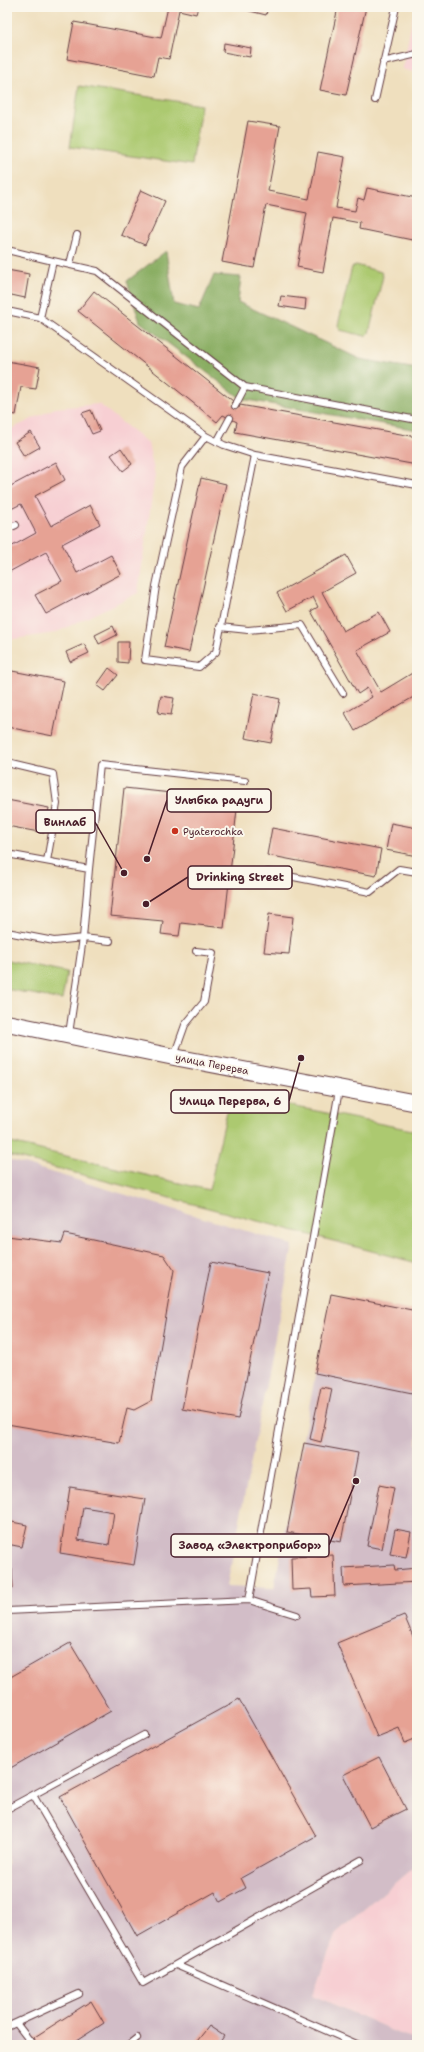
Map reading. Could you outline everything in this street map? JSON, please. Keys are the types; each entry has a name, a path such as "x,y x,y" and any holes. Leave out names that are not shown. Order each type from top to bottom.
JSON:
{"street":[{"name":"улица Перерва","path":"7,1023 69,1034 174,1057 417,1103"}],"lane":[{"path":"375,100 396,7"},
{"path":"384,62 417,54"},
{"path":"70,264 77,235"},
{"path":"7,250 97,271 245,387 417,420"},
{"path":"40,318 53,260"},
{"path":"7,312 40,318 206,436 217,442 255,455 417,485"},
{"path":"235,406 245,387"},
{"path":"217,442 230,418"},
{"path":"206,436 182,467 156,586 145,660 199,667 216,652 255,455"},
{"path":"7,529 16,524"},
{"path":"220,627 248,630 302,625 343,693"},
{"path":"7,763 54,774 57,804 47,861"},
{"path":"69,1034 83,938 100,765 245,781"},
{"path":"7,854 89,869"},
{"path":"268,872 370,892 399,869 417,872"},
{"path":"7,932 54,941 83,938 110,941"},
{"path":"174,1057 185,1025 204,1002 213,953 196,951"},
{"path":"249,1600 339,1088"},
{"path":"7,1611 249,1600 297,1615"},
{"path":"7,1809 144,1735"},
{"path":"33,1795 143,1983 361,1860"},
{"path":"176,1965 359,2045"},
{"path":"7,2027 79,1994"},
{"path":"16,2023 32,2045"},
{"path":"128,2045 137,2038"}],"shaded area":[{"path":"415,7 417,7 417,73 402,69"},
{"path":"99,404 148,443 155,475 138,593 55,633 7,640 7,431 55,408"},
{"path":"7,1159 293,1245 227,1586 274,1588 331,1294 417,1311 417,1864 336,1933 312,1995 417,2041 417,2045 7,2045"},
{"path":"417,1864 417,2041 312,1995 336,1933"}],"green space":[{"path":"79,86 201,105 192,165 70,147"},
{"path":"166,251 174,304 199,310 214,275 241,277 238,302 360,359 417,369 417,430 242,399 140,322 127,281"},
{"path":"356,265 381,272 383,276 369,333 365,336 340,330 338,325 352,267"},
{"path":"7,960 67,972 62,1000 7,989"},
{"path":"231,1094 417,1131 417,1263 7,1155 7,1142 209,1190"}],"building":[{"path":"168,7 198,7 196,14 179,10 169,59 158,57 154,76 67,59 74,22 161,38"},
{"path":"242,7 268,7 266,15 242,9"},
{"path":"338,7 366,7 346,95 320,90"},
{"path":"224,43 251,48 250,57 223,52"},
{"path":"248,121 280,126 268,191 309,199 318,152 345,157 336,208 355,211 358,198 364,200 367,188 417,198 417,241 359,229 360,223 333,218 323,272 297,267 307,213 266,205 254,268 222,262"},
{"path":"141,190 165,201 145,245 121,235"},
{"path":"7,270 29,274 25,298 7,294"},
{"path":"94,291 233,401 231,403 235,406 239,408 240,405 417,437 417,465 235,432 237,422 223,415 217,422 78,311"},
{"path":"281,296 306,299 305,310 279,306"},
{"path":"7,361 40,367 36,389 21,387 16,415 7,413"},
{"path":"91,410 100,431 92,434 82,413"},
{"path":"31,432 40,447 24,456 15,442"},
{"path":"121,448 132,464 123,471 111,455"},
{"path":"56,462 65,480 35,496 51,526 90,505 100,524 62,544 77,573 111,555 121,574 46,614 35,595 62,581 46,552 7,573 7,549 36,533 21,504 7,511 7,488"},
{"path":"201,478 226,484 189,652 164,647"},
{"path":"346,555 356,573 322,592 343,631 379,612 390,632 357,650 381,692 414,672 417,677 417,695 355,731 345,713 372,697 367,688 358,694 311,611 318,607 313,597 287,611 277,593"},
{"path":"113,626 117,635 99,644 95,635"},
{"path":"118,642 129,642 128,663 118,662"},
{"path":"84,644 89,653 70,662 66,652"},
{"path":"109,668 118,675 105,691 97,685"},
{"path":"7,670 64,681 53,736 7,727"},
{"path":"254,693 280,699 271,743 245,738"},
{"path":"161,696 174,698 171,715 158,713"},
{"path":"124,788 238,800 224,928 181,923 179,936 161,934 163,921 110,916"},
{"path":"7,800 49,808 44,833 7,826"},
{"path":"391,823 417,828 417,856 386,850"},
{"path":"272,828 381,849 376,876 267,855"},
{"path":"269,914 293,917 289,954 264,952"},
{"path":"65,1234 164,1255 174,1270 151,1401 134,1410 127,1408 119,1443 7,1424 7,1236 62,1243"},
{"path":"211,1262 268,1273 238,1419 182,1409"},
{"path":"331,1294 417,1311 417,1394 315,1373"},
{"path":"321,1387 332,1389 321,1442 310,1439"},
{"path":"304,1443 358,1453 341,1542 287,1532"},
{"path":"379,1485 394,1488 382,1549 367,1546"},
{"path":"70,1487 145,1499 134,1565 60,1553","holes":["83,1507 114,1512 109,1545 78,1540"]},
{"path":"7,1521 27,1525 22,1547 7,1544"},
{"path":"395,1529 411,1532 406,1557 390,1554"},
{"path":"333,1555 335,1596 312,1597 311,1589 292,1590 291,1557"},
{"path":"394,1565 395,1570 417,1568 417,1582 344,1586 343,1568"},
{"path":"7,1569 12,1569 13,1588 7,1588"},
{"path":"404,1615 417,1646 417,1738 405,1743 399,1728 377,1737 337,1643"},
{"path":"70,1643 111,1711 7,1770 7,1679"},
{"path":"239,1699 316,1836 241,1878 246,1888 220,1902 215,1892 137,1936 60,1797"},
{"path":"379,1757 406,1809 370,1827 343,1775"},
{"path":"91,2001 104,2023 70,2045 37,2045 33,2038"},
{"path":"209,2026 224,2036 218,2045 194,2045"}],"place":[{"name":"Pyaterochka","path":"175,831"},
{"name":"Улыбка радуги","path":"147,859"},
{"name":"Винлаб","path":"124,873"},
{"name":"Drinking Street","path":"146,904"},
{"name":"Улица Перерва, 6","path":"301,1058"},
{"name":"Завод «Электроприбор»","path":"356,1481"}]}
